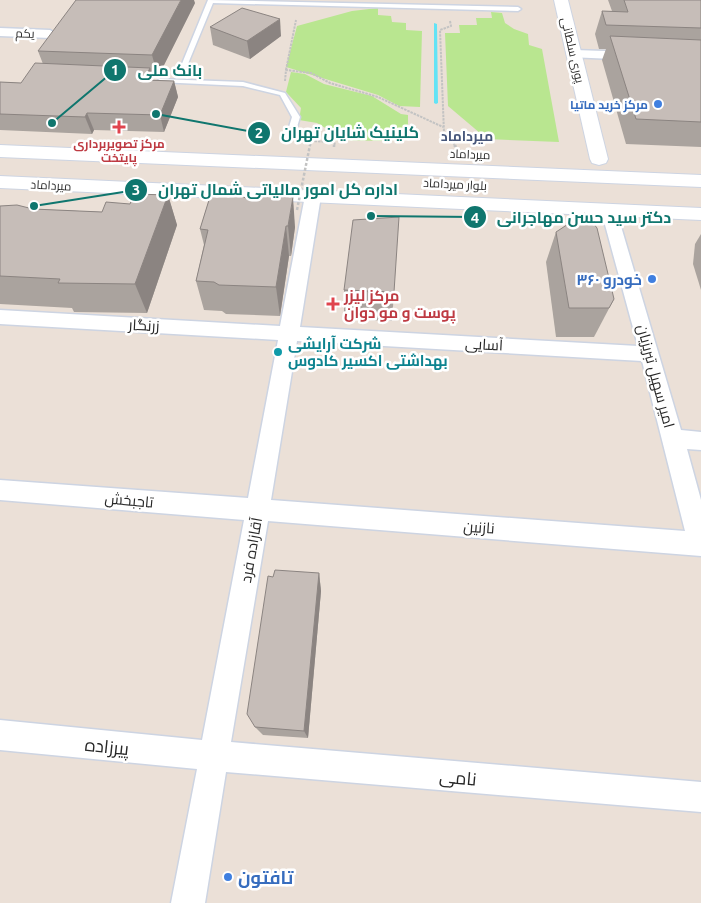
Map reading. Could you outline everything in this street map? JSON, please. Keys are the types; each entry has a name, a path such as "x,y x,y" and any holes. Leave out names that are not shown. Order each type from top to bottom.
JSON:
{"main road":[{"name":"پوری سلطانی","path":"561,0 599,159"},
{"name":"میرداماد","path":"0,134 701,164"},
{"name":"بلوار میرداماد","path":"0,151 701,181"},
{"name":"بلوار میرداماد","path":"0,164 701,195"},
{"path":"116,169 160,190"},
{"name":"میرداماد","path":"0,182 160,190 305,203 701,214"}],"street":[{"name":"یکم","path":"0,32 50,34"},
{"path":"574,54 652,56"},
{"name":"آقازاده فرد","path":"188,903 289,333 305,203"},
{"name":"امیر سهیل تبریزیان","path":"609,210 701,544"},
{"name":"زرنگار","path":"0,317 289,333"},
{"name":"آسایی","path":"289,333 650,354"},
{"path":"673,439 701,441"},
{"name":"تاجبخش","path":"0,490 258,510"},
{"name":"نازنین","path":"258,510 701,544"},
{"name":"پیرزاده","path":"0,735 214,756"},
{"name":"نامی","path":"214,756 701,797"}],"lane":[{"path":"182,71 210,1 358,3 398,4 519,7 449,8 398,4 388,0"},
{"path":"155,81 243,84 283,94 296,117 293,127"}],"path":[{"path":"449,8 451,26 440,30 444,133 462,154"},
{"path":"283,94 296,20"},
{"path":"286,70 311,73 330,83 378,97 404,112 444,127"},
{"path":"305,203 311,141 335,142"}],"green space":[{"path":"378,8 378,15 391,16 392,22 406,23 406,30 422,31 420,107 399,106 378,95 286,67 297,26 352,11"},
{"path":"491,12 502,13 505,23 514,29 528,34 529,45 542,49 559,142 487,139 448,106 445,33 460,33 459,25 477,25 476,18 492,18"},
{"path":"291,72 305,74 324,84 372,96 401,114 408,115 408,131 391,141 324,140 327,129 317,123 299,120 301,108 286,92"}],"building":[{"path":"76,0 181,0 152,55 38,51"},
{"path":"624,0 701,0 701,28 606,25 602,11 628,12"},
{"path":"242,8 280,19 247,41 210,27"},
{"path":"610,36 701,40 701,122 636,119"},
{"path":"35,63 150,68 144,80 174,81 160,115 87,113 85,117 0,114 0,82 21,83"},
{"path":"134,194 168,195 135,284 58,283 60,279 0,276 0,206 17,205 33,209 102,212 106,202 130,204"},
{"path":"217,194 242,196 249,200 256,197 293,197 276,287 219,285 214,282 196,281 208,230 200,229 209,200"},
{"path":"585,213 597,228 614,299 609,308 569,308 556,232"},
{"path":"399,217 394,292 344,290 353,220"},
{"path":"275,570 319,573 304,731 255,727 247,714 268,576 273,577"}],"waterway":[{"path":"435,24 436,103"}],"place":[{"name":"مرکز خرید ماتیا","path":"658,104"},
{"name":"کلینیک شایان تهران","path":"156,114"},
{"name":"بانک ملی","path":"52,123"},
{"name":"مرکز تصویربرداری پایتخت","path":"119,127"},
{"name":"اداره کل امور مالیاتی شمال تهران","path":"34,206"},
{"name":"دکتر سید حسن مهاجرانی","path":"371,216"},
{"name":"خودرو ۳۶۰","path":"652,279"},
{"name":"مرکز لیزر پوست و مو دوان","path":"333,304"},
{"name":"شرکت آرایشی بهداشتی اکسیر کادوس","path":"278,352"},
{"name":"تافتون","path":"228,877"}],"district":[{"name":"میرداماد","path":"467,136"}]}
